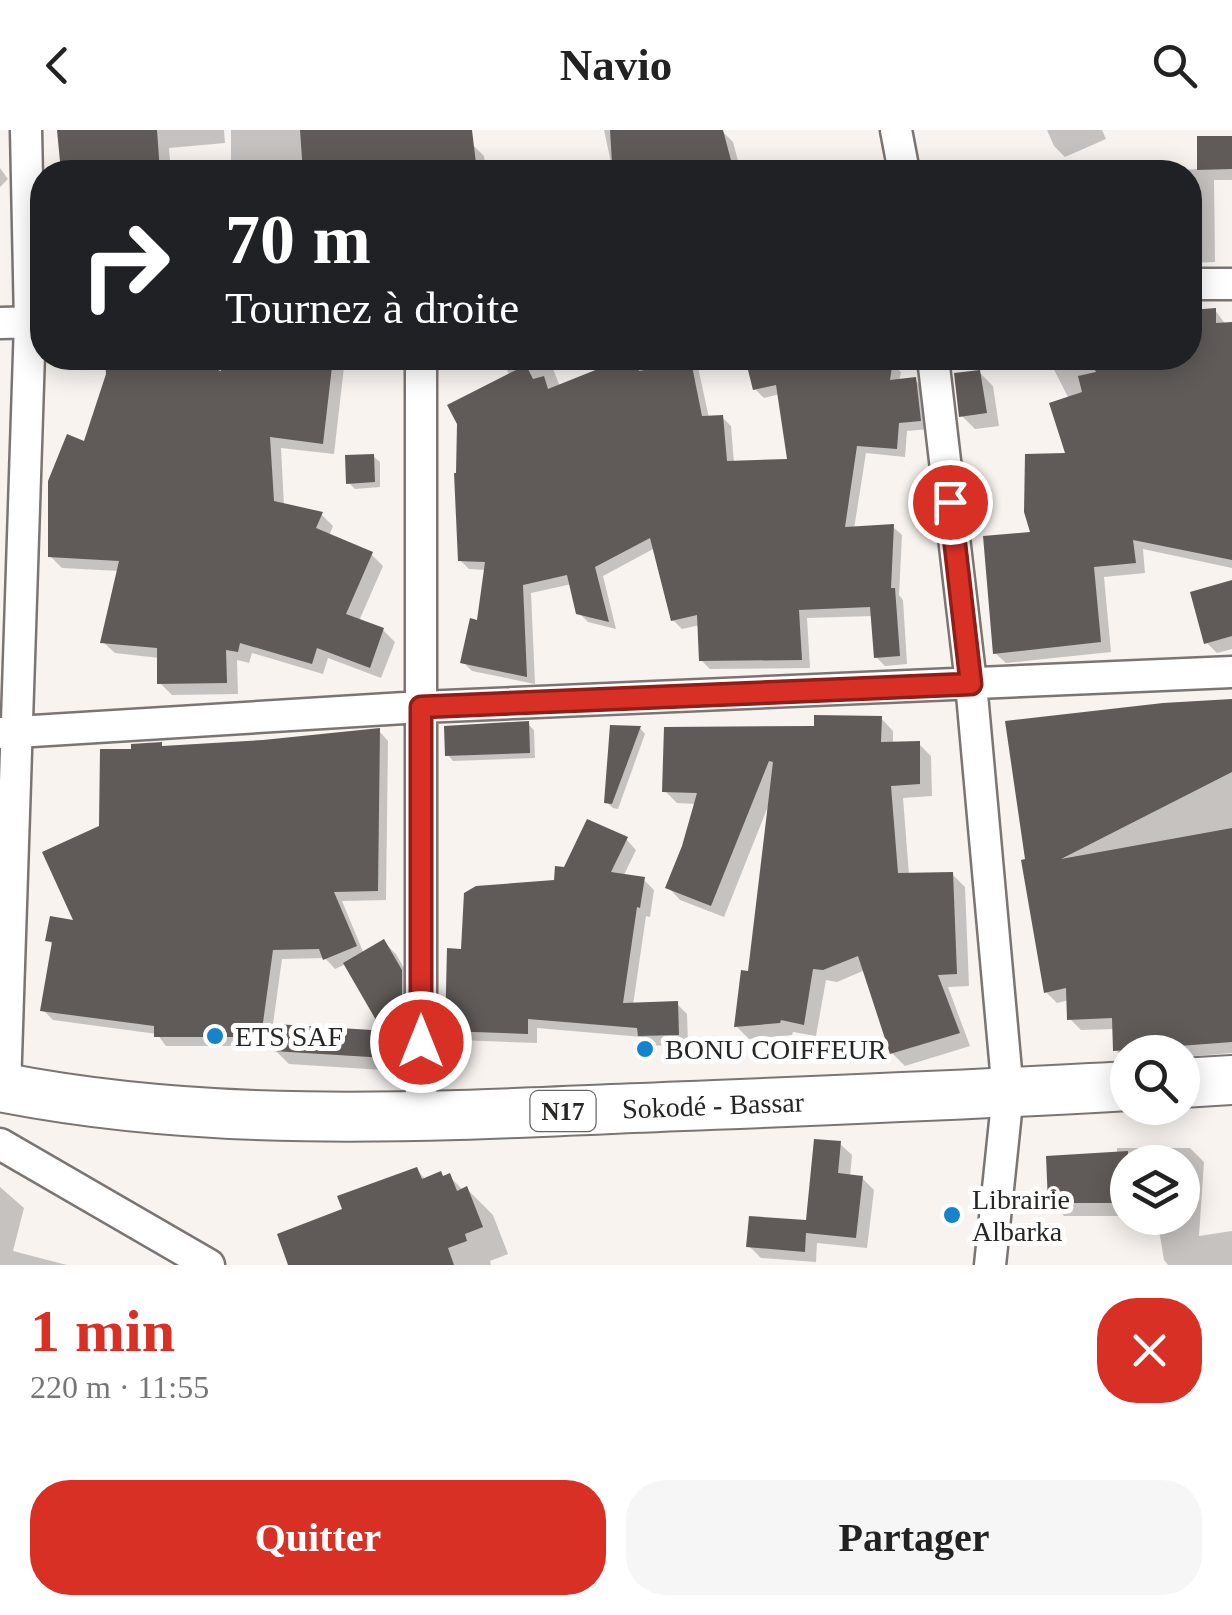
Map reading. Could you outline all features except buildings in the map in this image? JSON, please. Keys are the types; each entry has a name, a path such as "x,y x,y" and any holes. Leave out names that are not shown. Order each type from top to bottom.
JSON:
{"main road":[{"path":"1200,1082 1232,1080"},
{"name":"Sokodé - Bassar","path":"3,1087 219,1115 421,1117 1110,1087"}],"street":[{"path":"3,1087 7,733 24,323 26,130"},
{"path":"896,130 902,160"},
{"path":"1202,284 1232,284"},
{"path":"421,1117 422,370"},
{"path":"934,370 971,684 1008,1093 990,1265"},
{"path":"7,733 421,707 1232,672"},
{"path":"0,1144 209,1265"}],"place":[{"name":"ETS SAF","path":"215,1036"},
{"name":"BONU COIFFEUR","path":"645,1049"},
{"name":"Librairie Albarka","path":"952,1215"}],"route":[{"path":"421,1042 421,707 971,684 950,502"}]}
